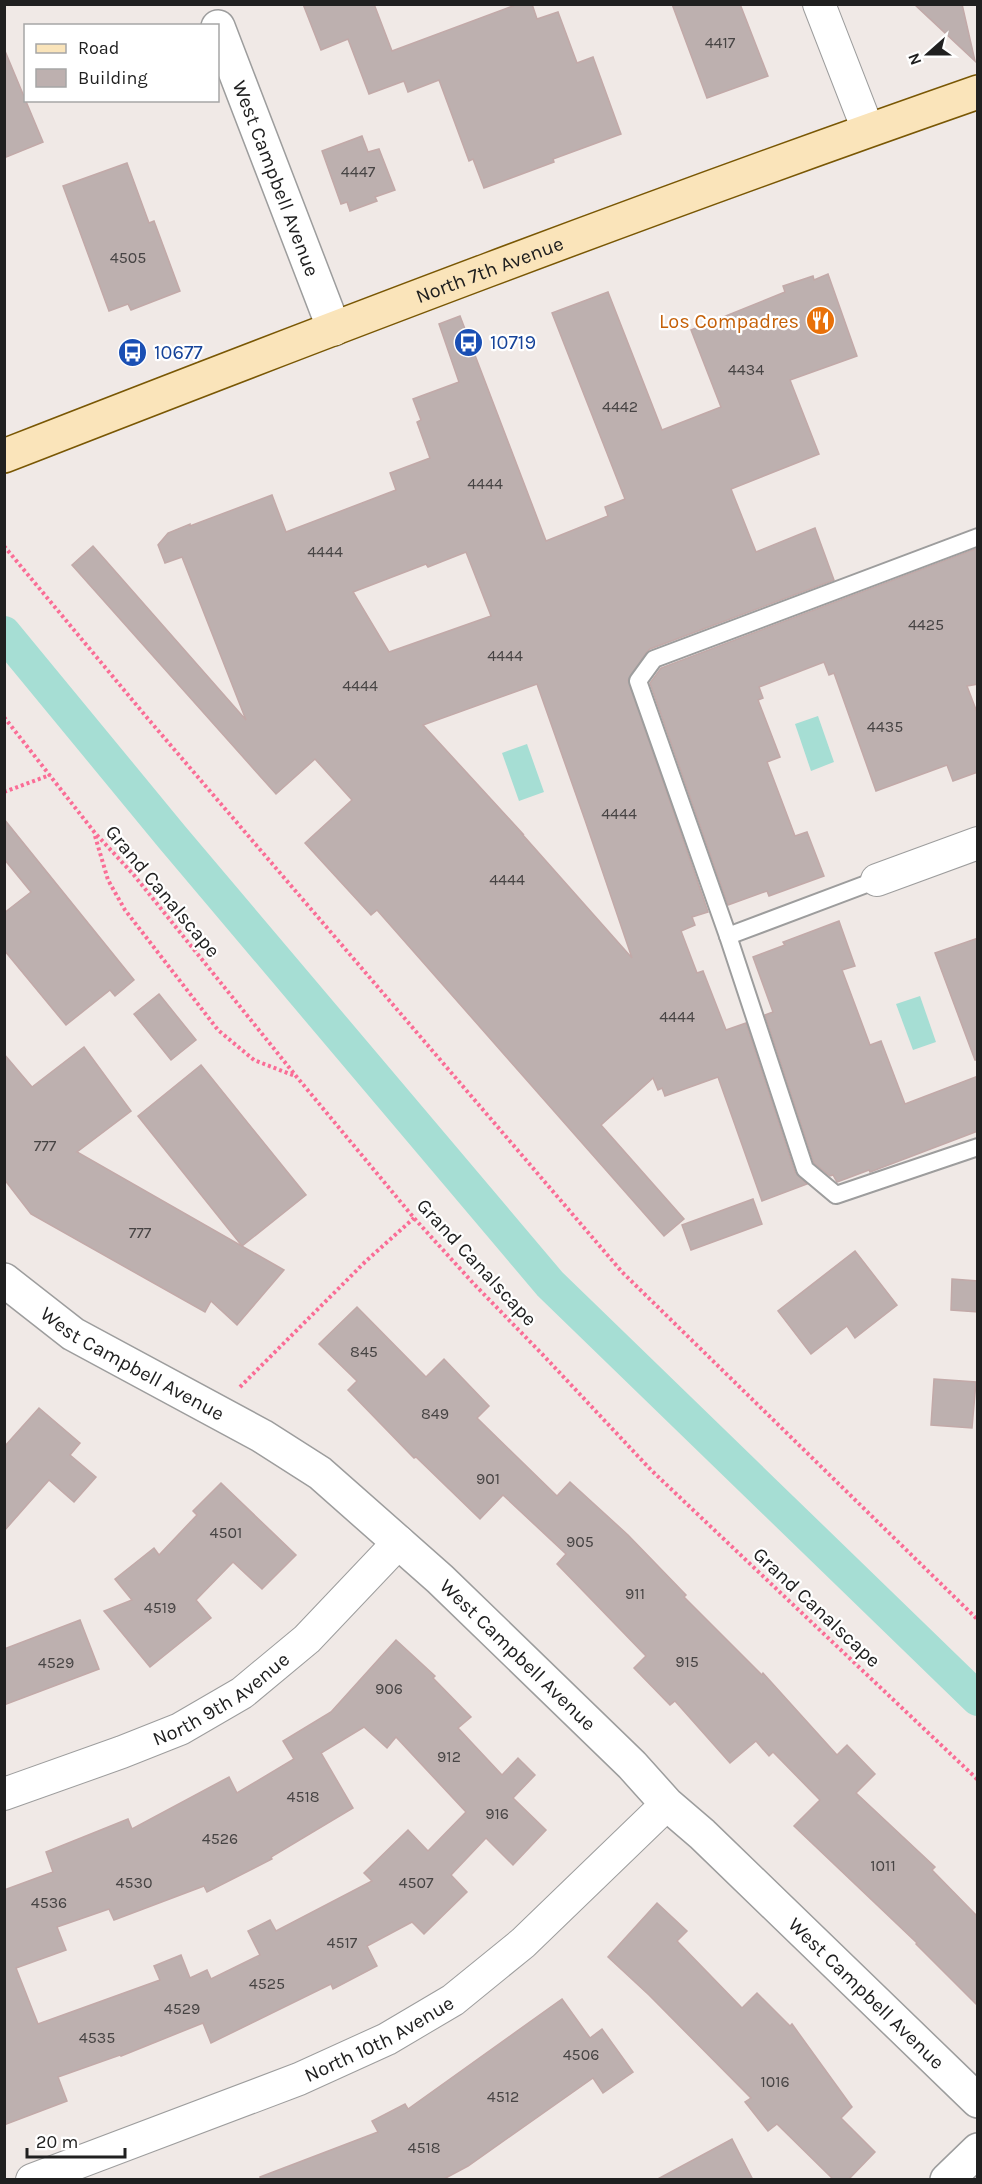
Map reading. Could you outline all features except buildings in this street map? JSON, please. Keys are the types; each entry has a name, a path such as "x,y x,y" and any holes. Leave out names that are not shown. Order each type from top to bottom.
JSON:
{"main road":[{"name":"North 7th Avenue","path":"4,456 334,329 868,130 978,92"}],"street":[{"name":"West Campbell Avenue","path":"209,4 216,24"},
{"path":"819,4 868,130"},
{"name":"West Campbell Avenue","path":"219,31 334,329"},
{"path":"877,880 978,843"},
{"name":"West Campbell Avenue","path":"4,1280 73,1334 261,1436 320,1473 399,1542 978,2101"},
{"name":"North 9th Avenue","path":"4,1794 180,1729 242,1693 307,1639 399,1542"},
{"name":"North 10th Avenue","path":"32,2180 299,2079 396,2034 453,2000 523,1943 668,1804"},
{"path":"947,2180 978,2151"}],"lane":[{"path":"978,537 654,659 638,681 728,936 805,1169 836,1195 978,1147"},
{"path":"728,936 877,880"}],"path":[{"path":"4,546 157,729 622,1272 978,1620"},
{"name":"Grand Canalscape","path":"4,717 94,833 133,873 296,1076 414,1218 473,1283 651,1470 978,1780"},
{"path":"4,792 50,775"},
{"path":"94,833 108,880 124,910 218,1030 254,1060 296,1076"},
{"path":"211,1409 240,1387 365,1262 414,1218"}],"water":[{"path":"818,716 834,762 811,771 795,724"},
{"path":"527,744 544,792 519,801 502,753"},
{"path":"920,996 936,1042 913,1050 896,1004"}],"waterway":[{"path":"4,633 172,837 550,1284 978,1699"}],"place":[{"name":"Los Compadres","path":"820,321"},
{"name":"10719","path":"469,342"},
{"name":"10677","path":"133,352"}]}
